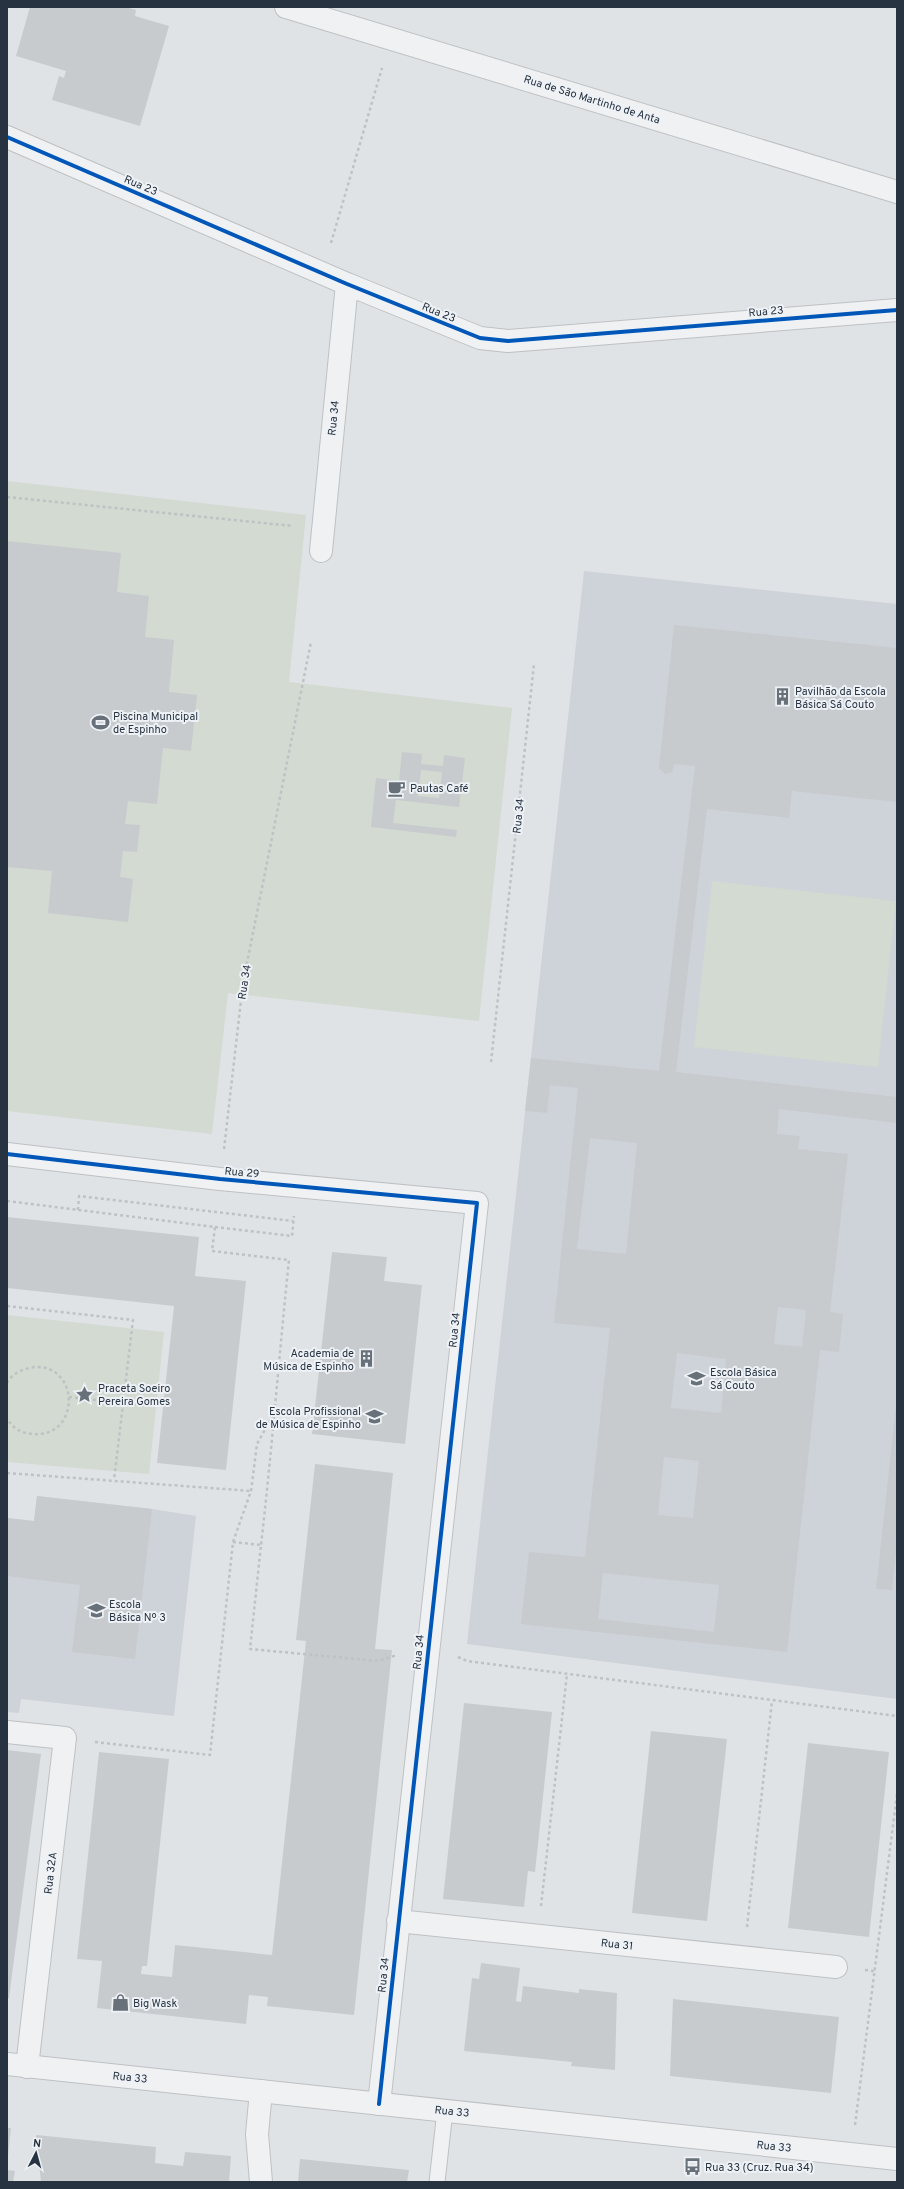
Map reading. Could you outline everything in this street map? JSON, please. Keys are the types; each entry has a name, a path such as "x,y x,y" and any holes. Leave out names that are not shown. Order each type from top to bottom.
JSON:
{"street":[{"name":"Rua de São Martinho de Anta","path":"286,7 897,192"},
{"name":"Rua 23","path":"7,137 347,284 480,338 508,341 897,310"},
{"name":"Rua 34","path":"321,551 347,284"},
{"name":"Rua 29","path":"7,1154 220,1179 477,1203"},
{"name":"Rua 34","path":"379,2104 477,1203"},
{"path":"7,1732 65,1738"},
{"name":"Rua 32A","path":"17,2066 65,1738"},
{"name":"Rua 31","path":"398,1921 836,1967"},
{"name":"Rua 33","path":"17,2066 897,2159"},
{"path":"261,2091 257,2134 261,2182"}],"lane":[{"path":"437,2182 445,2111"}],"path":[{"path":"347,284 330,244 384,63 379,35"},
{"path":"7,498 322,529"},
{"path":"78,1210 79,1196 293,1221"},
{"path":"7,1202 292,1236 294,1209"},
{"path":"215,1227 212,1251 289,1260 273,1416 272,1445 250,1649 378,1662 428,1645 467,1661 897,1716"},
{"path":"7,1306 133,1320 114,1480"},
{"path":"7,1383 17,1372 27,1368 39,1367 50,1370 59,1376 66,1386 69,1397 69,1407 65,1418 58,1426 49,1432 38,1435 27,1434 17,1429 7,1418"},
{"path":"69,1397 151,1406"},
{"path":"65,1738 210,1755 233,1542 251,1491 257,1444 273,1416"},
{"path":"7,1473 251,1491"},
{"path":"233,1542 261,1545"},
{"path":"538,1935 567,1674"},
{"path":"744,1957 772,1701"},
{"path":"851,2154 897,1794"}],"shaded area":[{"path":"7,481 306,515 289,682 512,708 479,1021 228,993 212,1134 7,1111"},
{"name":"Escola Básica Sá Couto","path":"584,571 897,604 897,1699 467,1644"},
{"path":"712,881 896,901 878,1067 694,1047"},
{"name":"Praceta Soeiro Pereira Gomes","path":"7,1315 164,1332 149,1474 7,1462"},
{"name":"Escola Básica Nº 3","path":"37,1496 152,1509 196,1516 174,1716 21,1699 19,1713 7,1712 7,1518 34,1521"}],"building":[{"path":"30,7 125,7 136,10 135,16 169,26 140,126 52,100 59,76 64,78 66,71 16,56"},
{"name":"Piscina Municipal de Espinho","path":"7,541 121,553 117,592 149,596 145,637 174,640 169,692 197,695 191,751 163,748 157,804 128,801 125,824 140,825 137,852 123,851 120,877 133,879 128,922 48,913 52,871 7,867"},
{"path":"674,625 897,648 897,802 792,791 789,818 707,809 676,1072 897,1097 897,1123 779,1109 777,1134 800,1136 798,1149 848,1154 830,1312 843,1314 839,1352 820,1350 787,1652 521,1624 529,1552 585,1557 610,1328 554,1323 578,1088 550,1085 547,1113 525,1111 531,1058 659,1071 695,766 674,764 672,772 665,774 659,768","holes":["590,1138 637,1143 626,1254 577,1249","778,1307 806,1310 802,1347 774,1344","677,1353 726,1359 721,1413 671,1408","664,1457 699,1461 693,1518 658,1515","603,1573 719,1585 714,1632 598,1619"]},
{"name":"Pautas Café","path":"402,752 422,754 421,764 443,766 444,755 465,758 459,807 396,800 393,823 457,830 456,837 371,827 376,778 399,781","holes":["421,770 442,772 439,798 418,796"]},
{"path":"7,1217 199,1237 195,1276 246,1281 226,1470 157,1463 174,1306 7,1288"},
{"name":"Academia de Música de Espinho","path":"332,1252 387,1257 384,1281 422,1285 405,1444 312,1434"},
{"path":"896,1405 897,1543 892,1590 876,1589"},
{"path":"315,1464 393,1473 375,1649 392,1650 354,2015 267,2006 268,1997 249,1995 246,2024 97,2008 102,1961 77,1959 99,1752 169,1759 147,1966 142,1966 141,1974 172,1977 175,1945 272,1955 306,1641 296,1640"},
{"path":"37,1496 152,1509 135,1659 72,1652 80,1585 7,1576 7,1518 34,1521"},
{"path":"464,1703 552,1712 535,1872 528,1871 524,1907 443,1899"},
{"path":"651,1731 727,1739 707,1921 632,1913"},
{"path":"808,1743 889,1752 869,1937 788,1928"},
{"path":"7,1750 41,1754 9,1998 7,1998"},
{"path":"481,1963 520,1968 516,2001 521,2002 523,1986 579,1993 579,1989 617,1993 615,2070 571,2066 572,2062 464,2051 472,1978 479,1979"},
{"path":"673,1999 839,2017 831,2093 670,2076"},
{"path":"7,2128 11,2128 8,2156 7,2156"},
{"path":"36,2135 156,2147 155,2163 183,2166 185,2152 231,2156 229,2182 41,2182"},
{"path":"300,2159 409,2170 407,2182 298,2182"},
{"path":"7,2170 15,2171 13,2182 7,2182"}],"cycle path":[{"path":"7,137 347,284 480,338 508,341 897,310"},
{"path":"7,1154 220,1179 477,1203 379,2104"}],"place":[{"name":"Pavilhão da Escola Básica Sá Couto","path":"782,697"},
{"name":"Piscina Municipal de Espinho","path":"100,722"},
{"name":"Pautas Café","path":"397,788"},
{"name":"Academia de Música de Espinho","path":"367,1359"},
{"name":"Escola Básica Sá Couto","path":"697,1378"},
{"name":"Praceta Soeiro Pereira Gomes","path":"85,1394"},
{"name":"Escola Profissional de Música de Espinho","path":"374,1417"},
{"name":"Escola Básica Nº 3","path":"96,1610"},
{"name":"Big Wask","path":"120,2003"},
{"name":"Rua 33 (Cruz. Rua 34)","path":"692,2167"}]}
